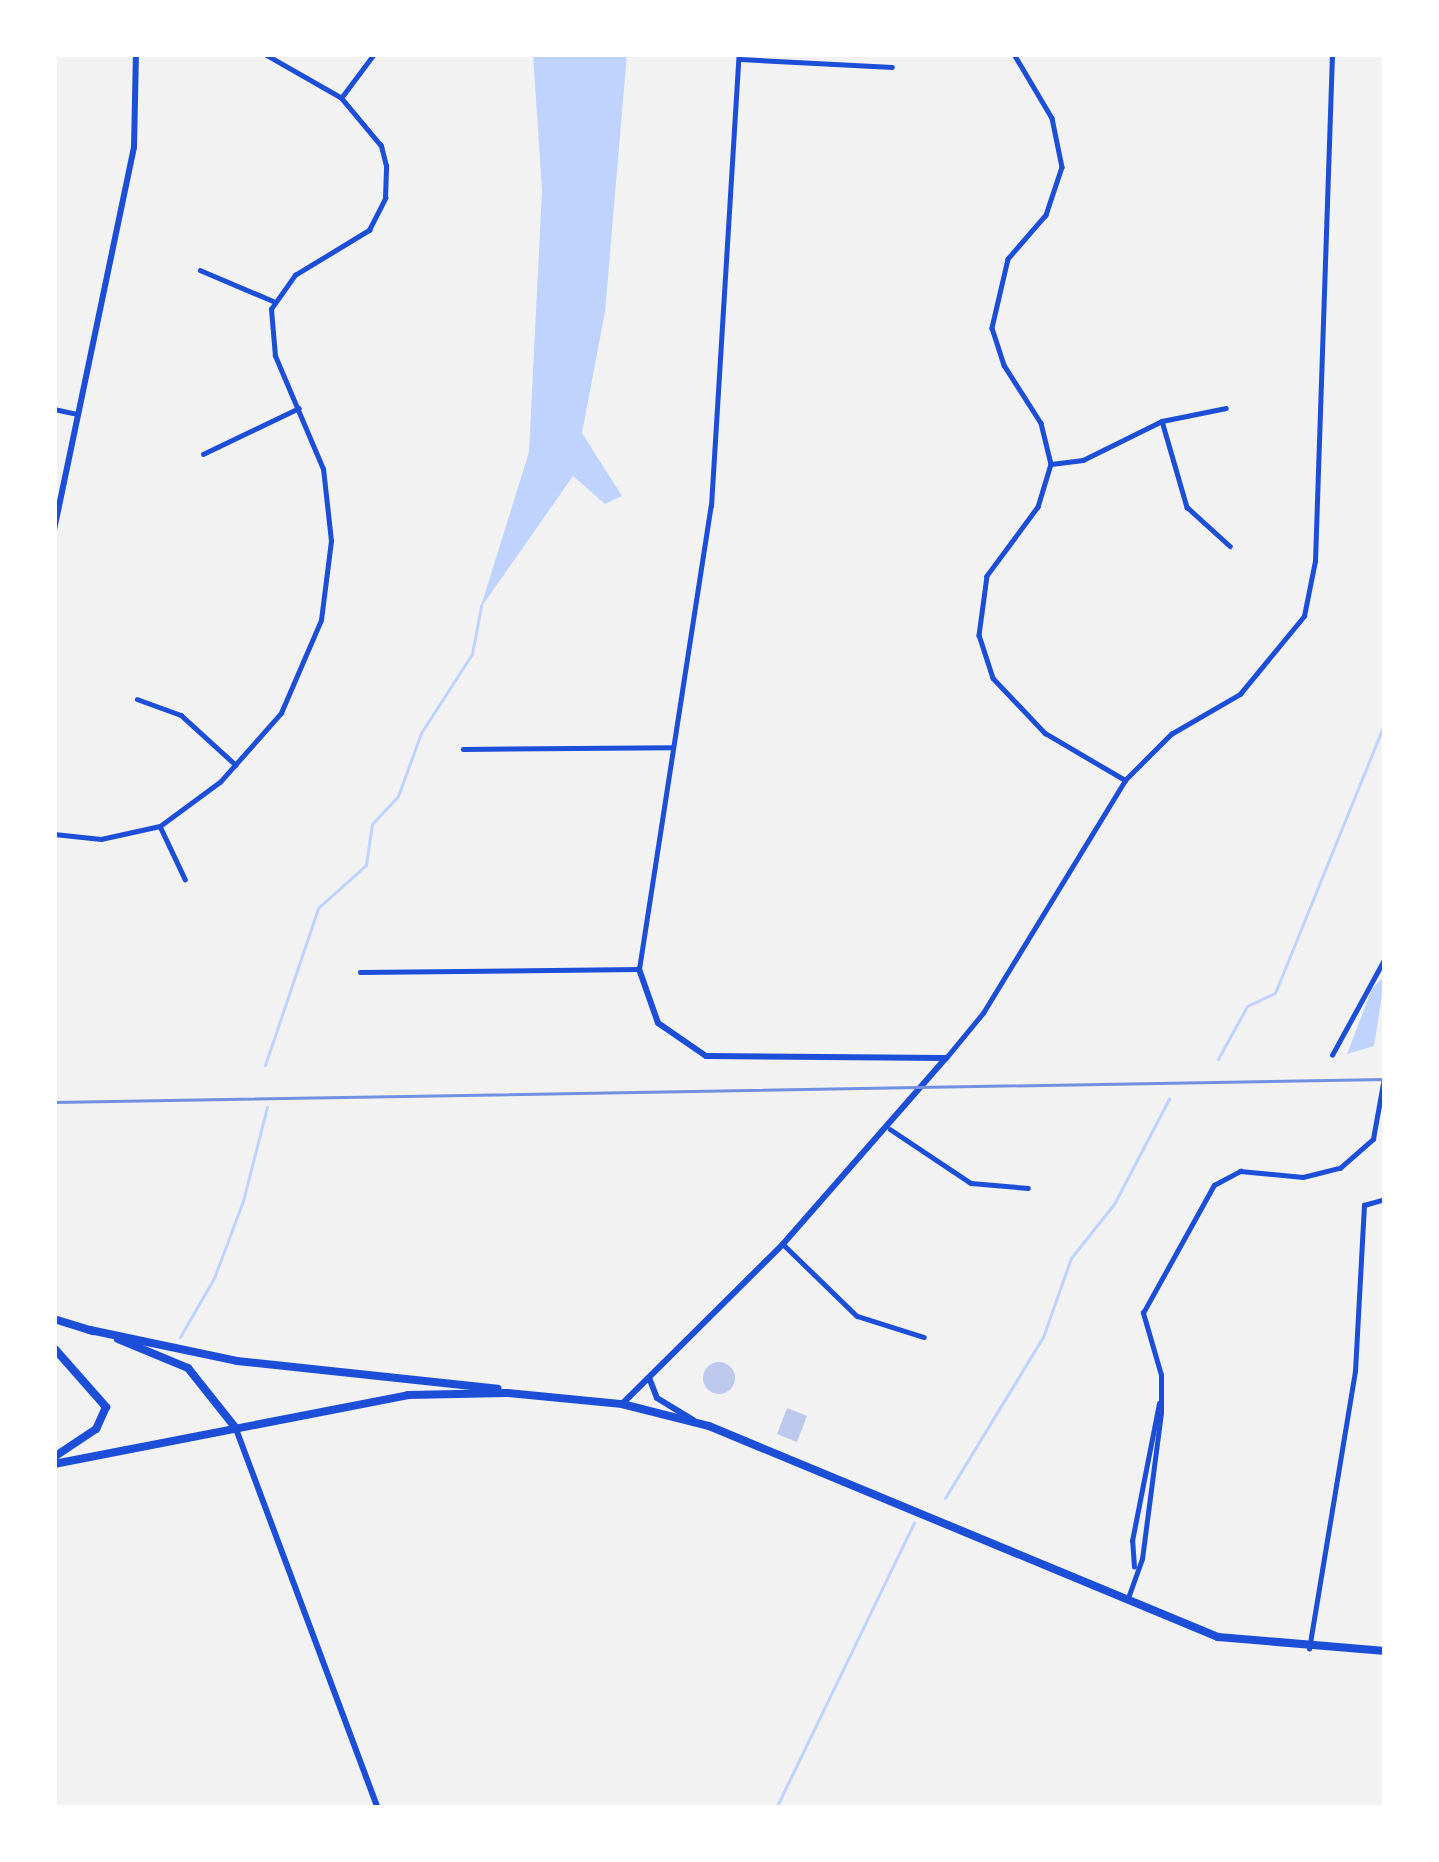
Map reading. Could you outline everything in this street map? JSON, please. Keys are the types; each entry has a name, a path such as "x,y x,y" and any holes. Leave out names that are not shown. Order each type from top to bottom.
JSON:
{"main road":[{"path":"54,1318 183,1364 235,1427"},
{"path":"90,1330 236,1361 622,1404 695,1422 1240,1644 1385,1651"},
{"path":"54,1348 106,1407 96,1429 54,1461"},
{"path":"54,1461 408,1395 526,1394"}],"street":[{"path":"54,530 137,126 138,54"},
{"path":"54,834 101,839 160,826 236,765 281,713 322,620 328,506 299,408 272,345 273,301 304,268 359,241 385,198 381,146 341,98 264,54"},
{"path":"341,98 374,54"},
{"path":"1014,54 1052,118 1063,167 1046,215 1008,259 992,328 1004,365 1041,424 1051,464 1038,506 988,577 978,614 983,655 1004,693 1046,733 1125,779"},
{"path":"622,1404 783,1244 890,1129 1008,974 1125,779 1171,734 1250,685 1289,644 1313,590 1332,54"},
{"path":"892,67 740,56 711,506 639,969 658,1022 714,1058 946,1058"},
{"path":"200,270 273,301"},
{"path":"203,454 299,408"},
{"path":"1051,464 1083,460 1162,421 1226,408"},
{"path":"54,409 77,414"},
{"path":"1162,421 1187,507 1230,545"},
{"path":"137,699 181,715 236,765"},
{"path":"463,749 673,747"},
{"path":"160,826 185,879"},
{"path":"1332,1055 1385,958"},
{"path":"360,972 639,969"},
{"path":"1134,1567 1142,1559 1162,1392 1143,1313 1214,1185 1240,1171 1303,1177 1340,1168 1373,1139 1385,1072"},
{"path":"890,1129 971,1183 1028,1187"},
{"path":"1309,1649 1355,1371 1364,1205 1385,1198"},
{"path":"783,1244 857,1316 924,1336"},
{"path":"651,1376 652,1393 695,1422"},
{"path":"1127,1599 1134,1567 1132,1541 1162,1392"},
{"path":"235,1427 303,1590 378,1808"}],"water":[{"path":"533,54 627,54 605,312 582,433 622,496 605,504 573,476 480,609 529,452 542,190"},
{"path":"1385,975 1374,1046 1347,1054 1372,989"}],"building":[{"path":"719,1362 730,1367 735,1378 730,1389 719,1394 708,1389 703,1378 708,1367"},
{"path":"787,1408 807,1416 797,1442 777,1434"}],"waterway":[{"path":"265,1065 318,908 366,865 372,824 398,796 421,733 472,654 481,606"},
{"path":"1218,1059 1247,1006 1275,993 1385,722"},
{"path":"945,1498 1043,1337 1071,1258 1114,1204 1169,1099"},
{"path":"180,1337 214,1278 243,1201 267,1107"},
{"path":"776,1808 914,1523"}],"railway":[{"path":"54,1102 1385,1079"}]}
